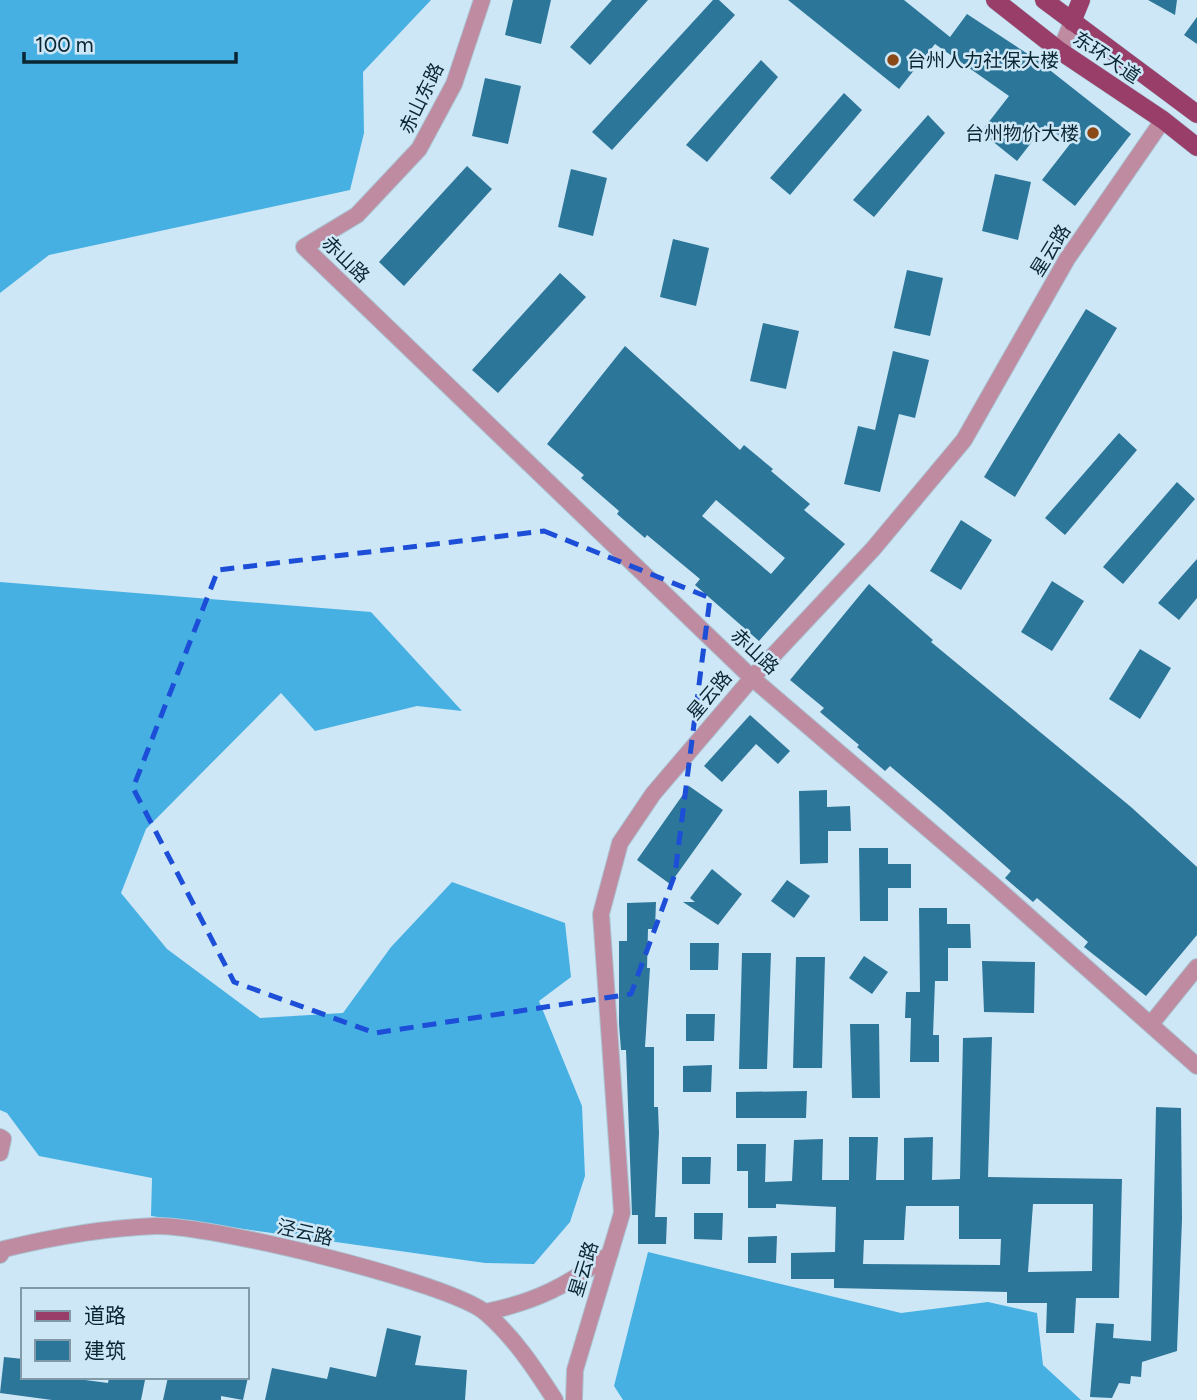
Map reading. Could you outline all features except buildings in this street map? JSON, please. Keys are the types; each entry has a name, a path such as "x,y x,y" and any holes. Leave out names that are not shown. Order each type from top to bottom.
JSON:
{"main road":[{"name":"东环大道","path":"995,0 1060,51 1163,120 1197,147"},
{"name":"东环大道","path":"1044,0 1197,114"},
{"path":"1072,22 1081,0"}],"street":[{"name":"赤山东路","path":"303,247 357,215 419,149 454,84 482,0"},
{"path":"1060,51 1072,22"},
{"name":"星云路","path":"574,1400 575,1370 622,1213 601,914 620,843 653,794 752,678 873,549 964,440 1067,259 1163,120"},
{"name":"赤山路","path":"303,247 752,678 1197,1066"},
{"path":"1151,1024 1197,967"},
{"path":"0,1137 3,1139 0,1153"},
{"name":"泾云路","path":"0,1255 4,1249 56,1237 157,1226 210,1232 370,1269 455,1295 485,1312 531,1362 555,1400"},
{"path":"485,1312 524,1304 572,1282 610,1254"}],"highlighted area":[{"path":"544,531 710,598 675,874 631,994 375,1033 234,982 133,788 218,570"}],"shaded area":[{"path":"0,0 431,0 363,72 364,133 350,190 49,255 0,293"},
{"path":"0,582 371,612 462,711 417,706 315,731 281,693 146,829 121,893 167,949 260,1018 343,1013 391,947 452,882 565,923 571,977 539,1001 582,1106 585,1176 570,1222 534,1264 485,1263 151,1216 152,1178 39,1156 7,1113 0,1110"},
{"path":"648,1252 901,1313 988,1302 1037,1313 1043,1365 1081,1400 623,1400 614,1386"}],"place":[{"name":"台州人力社保大楼","path":"893,60"},
{"name":"台州物价大楼","path":"1093,133"}]}
